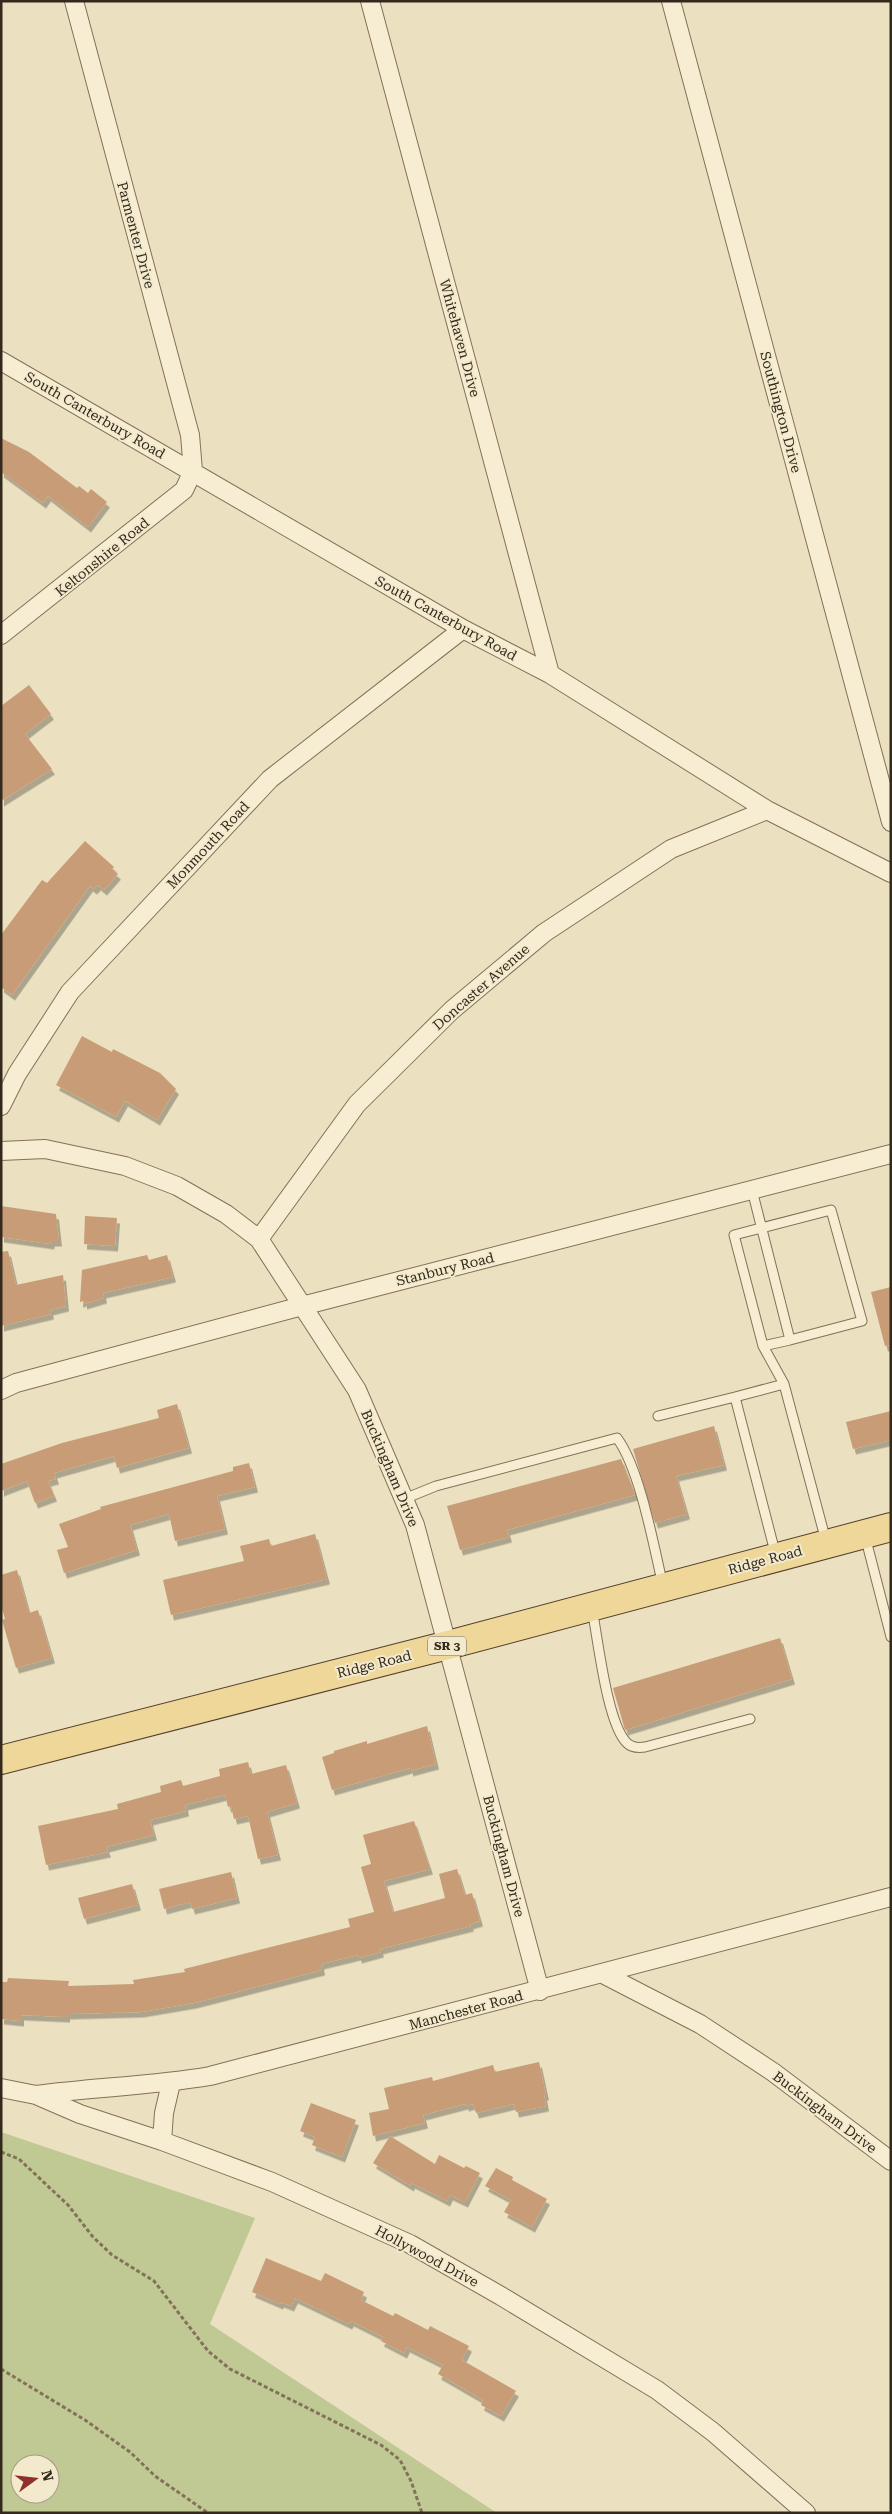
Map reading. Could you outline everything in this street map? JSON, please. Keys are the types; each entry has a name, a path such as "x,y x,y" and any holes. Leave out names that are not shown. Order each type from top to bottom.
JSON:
{"main road":[{"name":"Ridge Road","path":"1,1760 448,1645 891,1526"}],"street":[{"name":"Parmenter Drive","path":"74,1 190,435 192,471"},
{"name":"Whitehaven Drive","path":"370,1 550,674"},
{"name":"Southington Drive","path":"671,1 891,822"},
{"name":"South Canterbury Road","path":"1,361 463,630 550,674 766,810 891,873"},
{"name":"Keltonshire Road","path":"1,635 184,490 192,471"},
{"name":"Monmouth Road","path":"1,1106 17,1074 70,992 270,779 463,630"},
{"name":"Doncaster Avenue","path":"259,1239 357,1104 452,1010 544,932 671,849 766,810"},
{"name":"Buckingham Drive","path":"1,1151 45,1149 125,1166 177,1186 226,1214 259,1239 357,1390 415,1525 540,1991"},
{"name":"Stanbury Road","path":"1,1390 16,1383 302,1306 891,1154"},
{"name":"Manchester Road","path":"36,2095 82,2089 171,2083 210,2076 540,1991 891,1897"},
{"name":"Buckingham Drive","path":"603,1974 700,2024 773,2072 891,2161"},
{"path":"162,2140 164,2114 171,2083"},
{"name":"Hollywood Drive","path":"1,2088 36,2095 80,2114 162,2140 272,2182 410,2244 501,2296 657,2390 713,2432 806,2513"}],"lane":[{"path":"752,1190 790,1340"},
{"path":"763,1346 862,1321 831,1210 734,1235 763,1346 784,1384 827,1544"},
{"path":"658,1416 784,1384"},
{"path":"735,1396 777,1557"},
{"path":"404,1499 436,1486 617,1438 627,1452 654,1543 663,1588"},
{"path":"865,1534 891,1637"},
{"path":"592,1607 609,1696 615,1718 628,1744 636,1748 645,1748 750,1719"}],"path":[{"path":"1,2152 18,2159 68,2205 93,2237 112,2255 154,2281 208,2352 230,2370 381,2445 400,2460 411,2480 422,2513"},
{"path":"1,2369 84,2420 130,2452 154,2476 208,2513"}],"green space":[{"path":"1,2132 255,2218 210,2324 497,2513 1,2513"}],"building":[{"path":"1,438 29,452 77,488 79,486 88,493 91,489 107,502 88,527 48,496 43,503 1,472"},
{"path":"29,685 51,714 25,734 52,769 1,801 1,706"},
{"path":"85,841 114,867 112,869 118,874 104,890 98,885 94,889 90,886 12,995 1,987 1,935 42,880 47,883"},
{"path":"82,1036 112,1052 113,1049 160,1073 176,1089 157,1120 125,1101 116,1117 56,1085"},
{"path":"1,1206 56,1214 59,1241 52,1241 51,1244 1,1237"},
{"path":"85,1216 117,1218 115,1246 84,1244"},
{"path":"8,1251 16,1285 63,1275 66,1306 50,1310 51,1314 1,1326 1,1252"},
{"path":"147,1255 149,1260 167,1255 173,1277 103,1293 104,1298 84,1304 84,1301 80,1302 82,1270"},
{"path":"891,1287 891,1345 885,1346 871,1292"},
{"path":"177,1404 189,1448 117,1468 114,1456 54,1473 56,1479 48,1481 54,1496 35,1503 27,1481 1,1491 1,1464 62,1443 159,1418 157,1410"},
{"path":"891,1411 891,1440 853,1449 846,1422"},
{"path":"714,1426 724,1465 676,1476 687,1514 655,1523 633,1449"},
{"path":"621,1459 635,1495 507,1530 509,1537 460,1550 447,1506"},
{"path":"249,1463 255,1487 217,1496 225,1529 175,1541 169,1514 130,1525 137,1550 64,1573 57,1550 68,1547 59,1524 101,1509 100,1507 233,1471 233,1467"},
{"path":"315,1534 327,1579 171,1615 163,1580 244,1561 240,1546 269,1539 271,1546"},
{"path":"17,1570 29,1613 38,1610 52,1658 16,1668 2,1620 5,1619 1,1605 1,1575"},
{"path":"780,1638 792,1679 625,1730 613,1688"},
{"path":"427,1726 436,1764 410,1771 410,1768 332,1790 322,1757 334,1753 334,1751 367,1741 367,1744"},
{"path":"248,1762 251,1774 286,1765 297,1803 267,1812 278,1855 258,1859 248,1816 234,1819 231,1806 228,1807 225,1795 185,1805 186,1811 150,1820 154,1835 106,1847 108,1852 46,1865 38,1826 118,1809 117,1804 161,1792 160,1786 181,1780 183,1786 220,1776 219,1769"},
{"path":"414,1821 430,1869 384,1881 393,1912 445,1898 439,1874 457,1869 465,1895 472,1893 480,1921 470,1924 471,1926 380,1949 381,1952 359,1958 358,1955 321,1964 322,1970 194,2003 141,2012 67,2014 67,2017 21,2015 21,2021 1,2019 1,1982 7,1982 8,1978 69,1981 68,1986 134,1984 133,1980 185,1972 184,1969 350,1927 348,1919 374,1912 361,1867 371,1864 363,1835"},
{"path":"231,1872 237,1898 192,1909 190,1902 164,1909 159,1889"},
{"path":"132,1884 138,1905 84,1919 78,1898"},
{"path":"539,2062 546,2095 544,2095 546,2106 516,2112 514,2104 476,2113 473,2104 466,2106 465,2104 423,2115 425,2123 373,2136 369,2113 389,2109 384,2088 432,2077 433,2081 493,2065 495,2072"},
{"path":"311,2103 356,2120 342,2157 312,2145 315,2137 300,2131"},
{"path":"390,2136 435,2164 439,2155 464,2168 466,2166 480,2173 465,2202 450,2195 447,2201 412,2183 411,2186 373,2163"},
{"path":"496,2168 513,2177 512,2180 547,2199 532,2227 504,2212 511,2200 485,2186"},
{"path":"266,2258 321,2281 325,2273 364,2292 361,2300 393,2316 395,2313 428,2330 430,2326 469,2346 462,2360 516,2391 501,2416 481,2405 483,2400 438,2374 443,2365 407,2347 404,2353 381,2341 383,2337 351,2321 349,2324 295,2298 291,2306 281,2302 280,2304 252,2292"}]}
